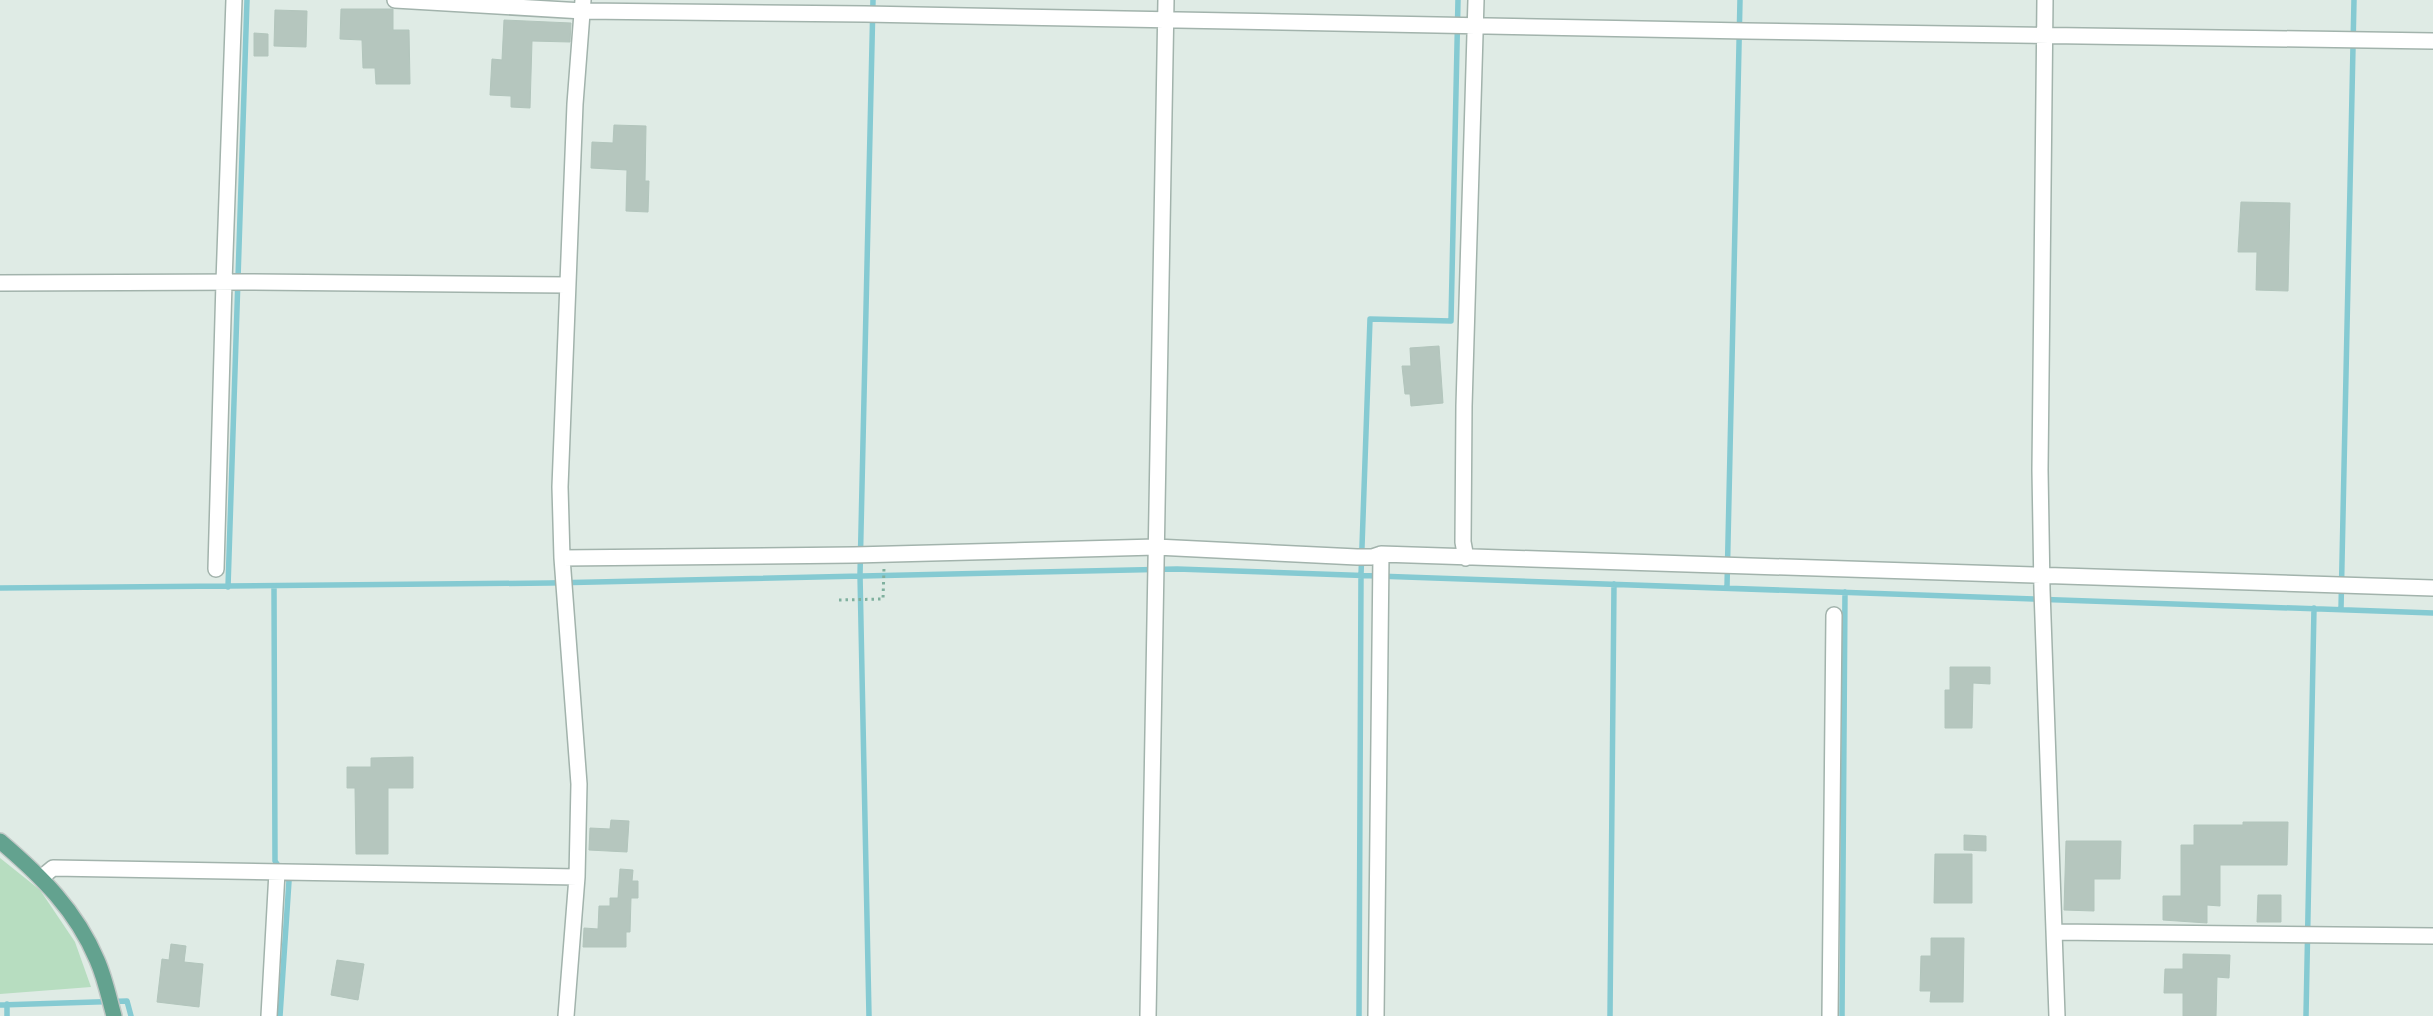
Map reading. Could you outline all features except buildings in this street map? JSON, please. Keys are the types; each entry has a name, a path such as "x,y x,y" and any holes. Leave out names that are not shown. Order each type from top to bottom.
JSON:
{"main road":[{"path":"0,841 42,877 74,917 97,960 111,1006"}],"street":[{"path":"216,569 233,282 234,0"},
{"path":"395,0 872,14 1740,31 2433,41"},
{"path":"1148,1016 1166,0"},
{"path":"1466,558 1463,542 1464,406 1471,25 1476,0"},
{"path":"2045,0 2040,470 2041,574 2057,1016"},
{"path":"566,1016 577,877 579,784 562,558 560,488 575,104 583,6"},
{"path":"0,283 233,282 567,286"},
{"path":"562,558 1156,547 1374,564 1466,558 1727,564 2433,588"},
{"path":"1374,564 1376,1016"},
{"path":"1830,1016 1834,616"},
{"path":"42,877 53,868 577,877"},
{"path":"269,1016 283,872"},
{"path":"2054,932 2433,936"}],"path":[{"path":"839,600 883,599 884,568"}],"green space":[{"path":"0,858 40,890 75,942 91,987 0,994"}],"waterway":[{"path":"228,587 247,0"},
{"path":"869,1016 860,575 873,0"},
{"path":"1359,1016 1361,575 1370,319 1451,321 1458,0"},
{"path":"1727,587 1740,0"},
{"path":"2341,609 2354,0"},
{"path":"0,588 550,583 1177,569 2433,613"},
{"path":"1610,1016 1614,584"},
{"path":"274,587 275,861 289,881 280,1016"},
{"path":"1842,1016 1845,592"},
{"path":"2306,1016 2314,608"},
{"path":"0,1005 127,1001 131,1016"},
{"path":"7,1004 7,1016"}]}
